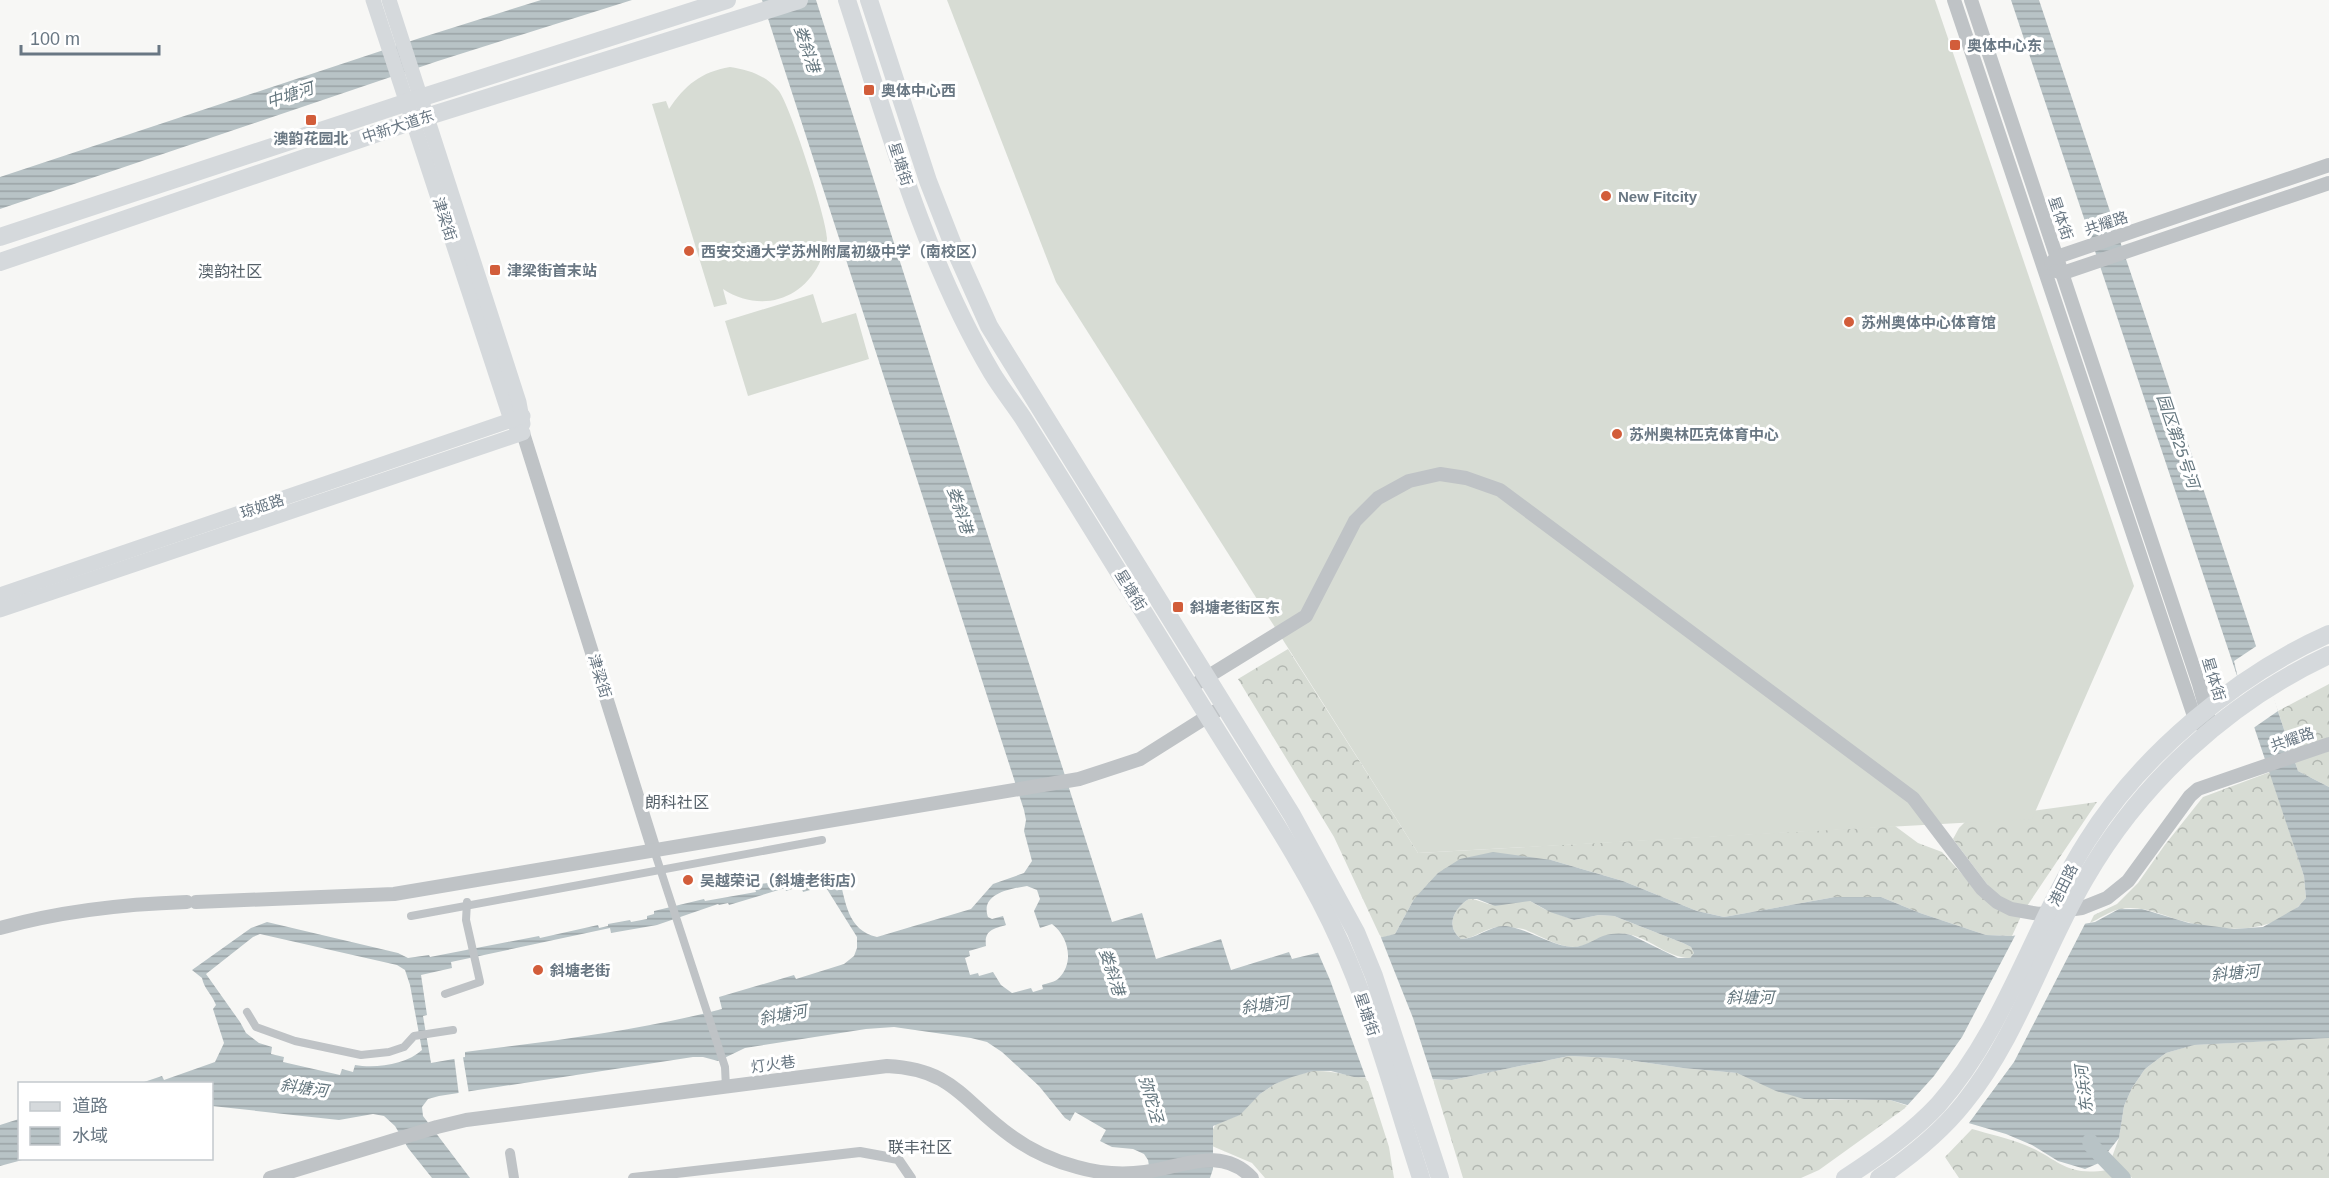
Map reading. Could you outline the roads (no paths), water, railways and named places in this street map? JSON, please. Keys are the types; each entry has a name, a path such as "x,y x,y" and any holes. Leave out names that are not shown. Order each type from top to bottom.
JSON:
{"main road":[{"name":"津梁街","path":"373,0 394,44 412,70 413,100 523,433"},
{"name":"津梁街","path":"389,0 396,76 413,100"},
{"name":"中新大道东","path":"0,237 413,100 726,0"},
{"name":"中新大道东","path":"0,262 419,119 799,0"},
{"name":"星塘街","path":"847,0 908,188 938,264 971,335 993,375 1023,418 1279,830 1321,904 1357,982 1421,1178"},
{"name":"星塘街","path":"869,0 928,181 955,250 989,326 1208,676 1292,815 1356,932 1374,976 1440,1178"},
{"name":"琼姬路","path":"0,596 517,418"},
{"name":"琼姬路","path":"0,610 523,433"},
{"name":"港田路","path":"1845,1178 1890,1148 1937,1106 1971,1062 2008,996 2076,860 2097,826 2136,777 2201,714 2265,670 2329,634"},
{"name":"港田路","path":"1879,1178 1914,1152 1943,1126 1963,1104 1993,1061 2083,881 2126,816 2168,769 2208,734 2271,688 2329,655"}],"street":[{"name":"星体街","path":"1954,0 2045,269 2208,734"},
{"name":"星体街","path":"1971,0 2063,273 2201,714"},
{"name":"共耀路","path":"2045,269 2057,256 2329,165"},
{"path":"2045,269 2063,273 2329,183"},
{"name":"津梁街","path":"523,433 654,850"},
{"name":"共耀路","path":"1191,687 1306,616 1355,520 1378,498 1409,481 1432,475 1451,475 1500,490 1913,798 1982,889 1997,902 2011,909 2039,914 2082,908 2108,898 2128,881 2190,796 2198,789 2329,744"},
{"path":"0,928 96,908 132,904 394,894 1079,779 1140,759 1225,705"},
{"path":"411,916 467,903 822,840"},
{"path":"654,850 677,923 708,1008 725,1067 726,1088"},
{"path":"445,994 480,982 466,920 467,903"},
{"path":"247,1012 256,1027 295,1041 361,1055 389,1052 404,1047 414,1036 453,1030"},
{"name":"灯火巷","path":"270,1178 466,1120 726,1088 870,1067 901,1066 947,1082 961,1091 1011,1137 1050,1158 1078,1167 1101,1172 1145,1172 1216,1159 1227,1161 1242,1169 1252,1178"},
{"path":"633,1178 860,1152 898,1159 911,1178"},
{"path":"510,1153 514,1178"}],"water":[{"name":"中塘河","path":"541,0 632,0 438,61 0,209 0,177"},
{"path":"762,0 816,0 1112,922 1142,913 1156,959 1221,939 1231,970 1289,952 1292,959 1395,934 1414,899 1438,873 1460,859 1493,852 1551,860 1623,881 1697,911 1724,917 1835,897 1881,897 1986,935 2012,936 2095,922 2119,909 2142,909 2189,923 2234,929 2263,927 2298,907 2306,898 2304,876 2011,0 2039,0 2298,771 2329,787 2329,1038 2194,1045 2166,1053 2145,1069 2132,1088 2124,1106 2119,1138 2099,1163 2085,1169 2058,1161 2032,1145 2006,1134 1890,1100 1804,1099 1776,1091 1737,1073 1614,1058 1569,1056 1452,1080 1354,1077 1331,1071 1313,1071 1292,1077 1260,1094 1240,1115 1213,1126 1213,1169 1210,1178 1151,1178 1148,1160 1144,1154 1133,1149 1112,1147 1100,1141 1106,1130 1075,1112 1070,1121 1065,1118 1039,1086 1002,1052 987,1042 894,1027 866,1029 745,1048 718,1061 693,1057 428,1099 422,1107 423,1116 470,1178 432,1178 408,1148 395,1126 384,1116 373,1114 339,1120 213,1106 213,1082 144,1082 162,1076 164,1080 215,1062 224,1043 213,1009 216,1005 202,978 192,970 251,928 267,922 398,953 408,958 429,955 430,957 539,936 540,938 598,925 599,928 608,926 608,924 647,919 647,916 654,914 654,911 704,899 705,901 756,892 754,885 768,883 769,887 788,882 789,886 828,879 829,882 839,877 849,914 854,922 859,928 877,937 971,909 993,884 1024,873 1032,861 1024,831 1026,820","holes":["801,886 803,892 825,886 857,937 854,956 844,964 796,979 794,975 719,997 722,1009 690,1017 562,1039 465,1052 465,1057 431,1063 423,1016 427,1015 421,975 452,968 451,962 610,928 611,933 657,925 718,904 728,903 729,905 785,888 786,891","1027,886 1037,890 1040,899 1034,911 1040,928 1052,924 1058,929 1068,950 1068,957 1064,972 1054,981 1042,985 1043,989 1033,992 1031,988 1012,993 1001,985 993,972 979,976 978,973 970,975 965,958 970,956 969,951 986,946 986,937 990,931 1006,925 1003,916 992,919 988,917 988,903 992,898 1005,891","1469,899 1477,899 1495,906 1530,901 1550,912 1574,920 1599,915 1614,916 1683,943 1691,947 1694,953 1690,958 1678,958 1631,935 1621,934 1603,936 1577,947 1564,946 1506,926 1461,939 1453,928 1453,917 1459,907","260,934 397,965 405,970 422,1050 400,1062 372,1066 355,1065 353,1072 342,1069 340,1075 283,1062 284,1057 271,1054 272,1047 259,1043 246,1033 206,974"]},
{"path":"18,1119 18,1160 22,1160 0,1166 0,1125"}],"waterway":[{"name":"东浜河","path":"2090,1141 2091,1145 2123,1178"}],"place":[{"name":"奥体中心东","path":"1955,45"},
{"name":"奥体中心西","path":"869,90"},
{"name":"澳韵花园北","path":"311,120"},
{"name":"New Fitcity","path":"1606,196"},
{"name":"西安交通大学苏州附属初级中学（南校区）","path":"689,251"},
{"name":"津梁街首末站","path":"495,270"},
{"name":"苏州奥体中心体育馆","path":"1849,322"},
{"name":"苏州奥林匹克体育中心","path":"1617,434"},
{"name":"斜塘老街区东","path":"1178,607"},
{"name":"吴越荣记（斜塘老街店）","path":"688,880"},
{"name":"斜塘老街","path":"538,970"}],"district":[{"name":"澳韵社区","path":"230,271"},
{"name":"朗科社区","path":"677,802"},
{"name":"联丰社区","path":"920,1147"}],"water label":[{"name":"娄斜港","path":"807,49"},
{"name":"园区第25号河","path":"2178,441"},
{"name":"娄斜港","path":"960,510"},
{"name":"娄斜港","path":"1112,972"},
{"name":"斜塘河","path":"2235,973"},
{"name":"斜塘河","path":"1750,997"},
{"name":"斜塘河","path":"1265,1005"},
{"name":"斜塘河","path":"783,1015"},
{"name":"斜塘河","path":"304,1088"},
{"name":"弥陀泾","path":"1151,1099"}]}
